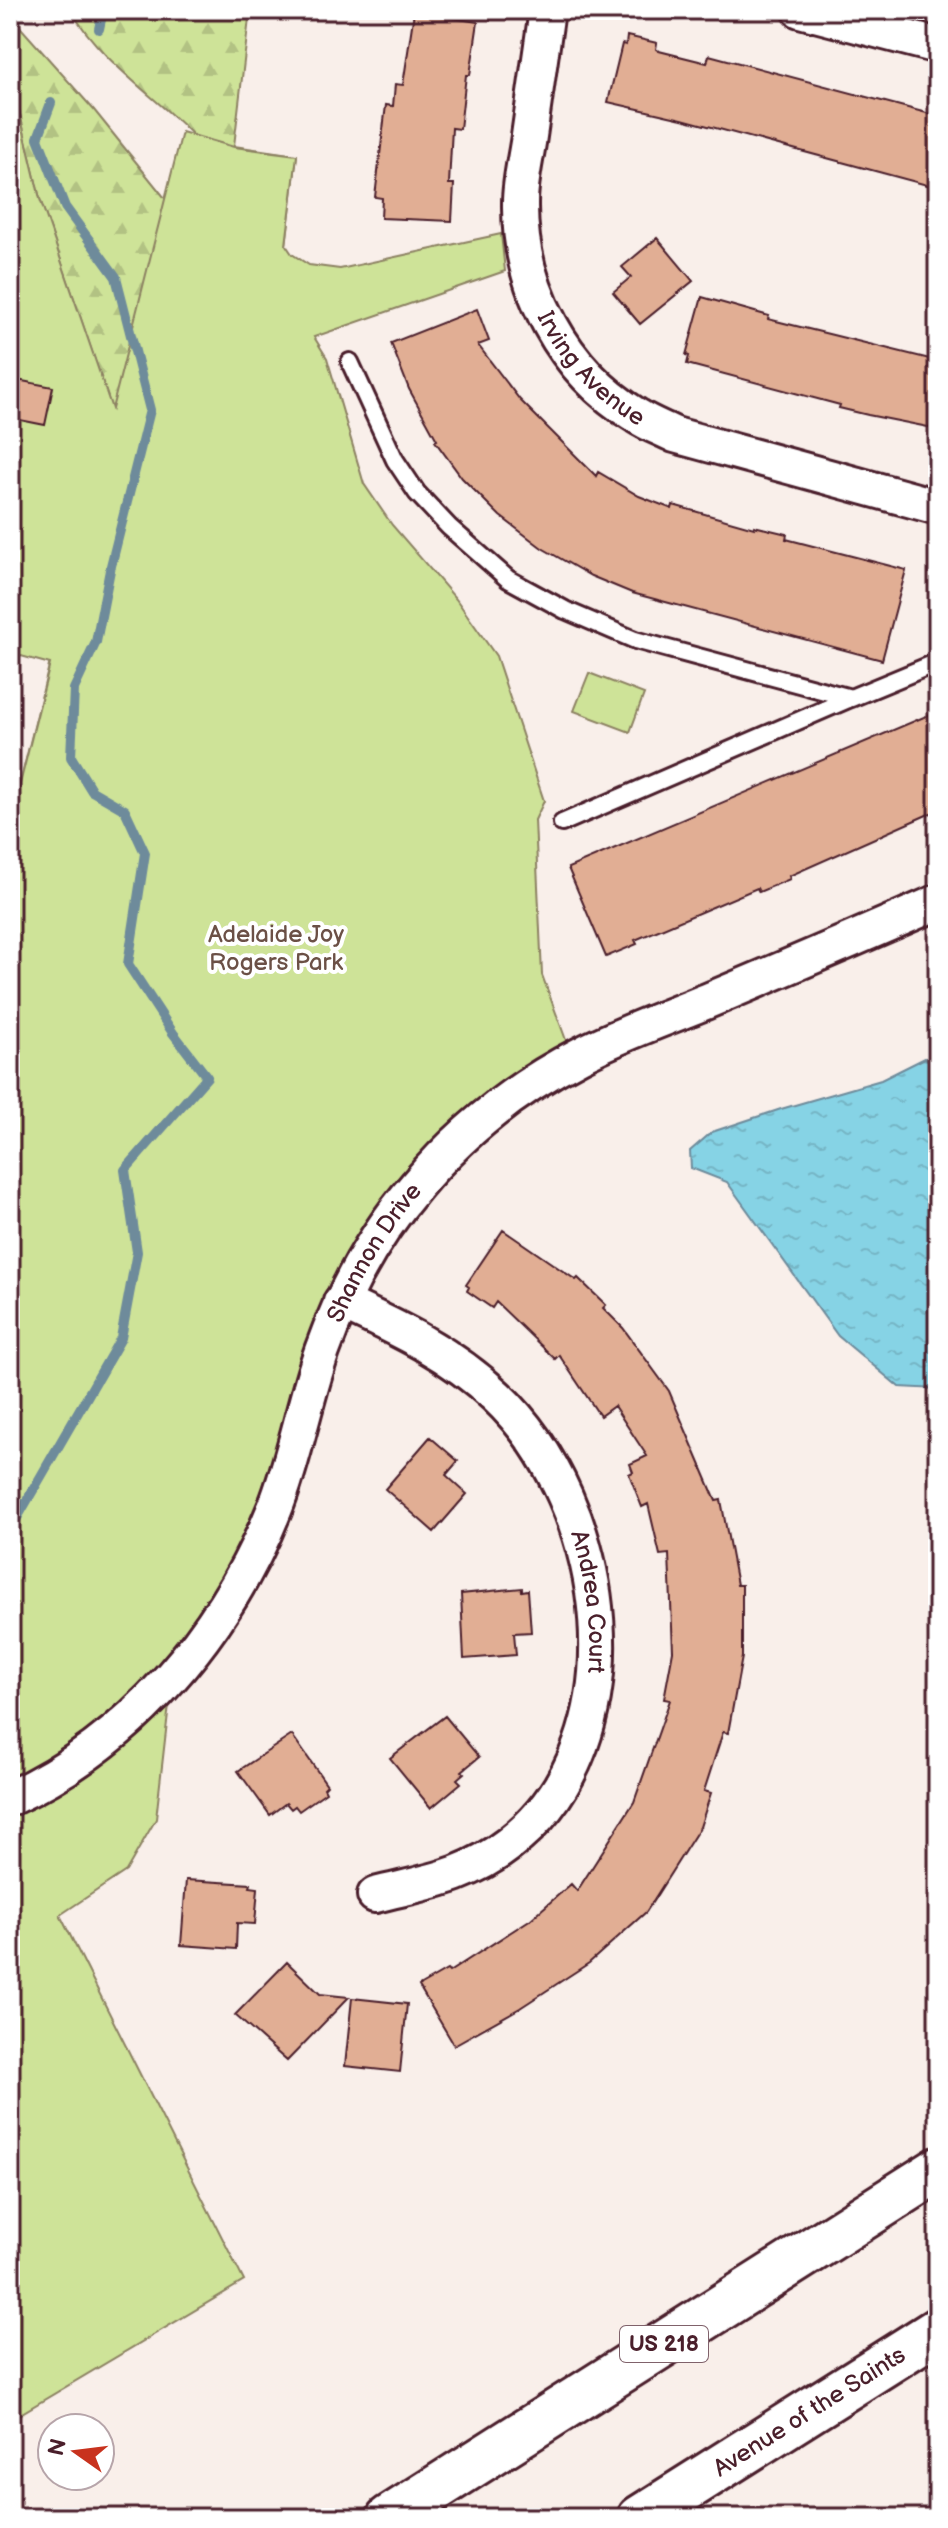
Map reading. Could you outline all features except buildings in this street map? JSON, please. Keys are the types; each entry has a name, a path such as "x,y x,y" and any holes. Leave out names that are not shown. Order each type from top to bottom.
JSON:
{"highway":[{"name":"US 218","path":"389,2518 938,2170"},
{"name":"Avenue of the Saints","path":"640,2518 938,2330"}],"street":[{"name":"Irving Avenue","path":"547,10 520,200 522,242 531,282 547,321 569,356 604,392 638,417 675,435 938,507"},
{"path":"800,10 938,46"},
{"name":"Shannon Drive","path":"10,1798 74,1762 118,1729 172,1678 217,1620 246,1573 276,1506 322,1352 341,1302 375,1241 416,1186 464,1135 520,1090 583,1053 938,902"},
{"name":"Andrea Court","path":"341,1302 423,1341 462,1367 498,1397 536,1442 565,1492 582,1536 593,1581 597,1628 596,1674 584,1732 570,1768 544,1808 512,1842 464,1873 375,1895"}],"lane":[{"path":"350,362 395,460 417,493 449,527 508,579 565,610 635,640 851,698"},
{"path":"562,823 938,662"}],"green space":[{"path":"10,10 14,10 21,28 94,110 210,254 10,824 112,410 40,199 10,72"},
{"path":"71,10 250,10 234,146 297,155 286,246 207,150 97,46"},
{"name":"Adelaide Joy Rogers Park","path":"10,72 40,199 112,409 182,132 234,147 297,155 286,245 292,254 309,265 340,269 501,234 505,271 314,337 327,358 364,484 392,525 456,599 496,656 544,801 535,820 542,975 573,1059 520,1090 375,1241 276,1506 172,1678 156,1819 126,1871 60,1915 244,2281 10,2420 10,824 50,664 10,653"},
{"path":"589,673 644,694 630,732 574,711"}],"water":[{"path":"925,1058 938,1065 938,1389 899,1387 838,1336 727,1182 691,1168 690,1151 712,1132 881,1080"}],"waterway":[{"path":"99,29 103,10"},
{"path":"10,1530 121,1338 137,1252 125,1170 207,1077 173,1033 128,964 145,853 125,810 92,791 71,757 74,689 96,642 110,570 150,410 116,277 65,207 38,138 51,103"}]}
